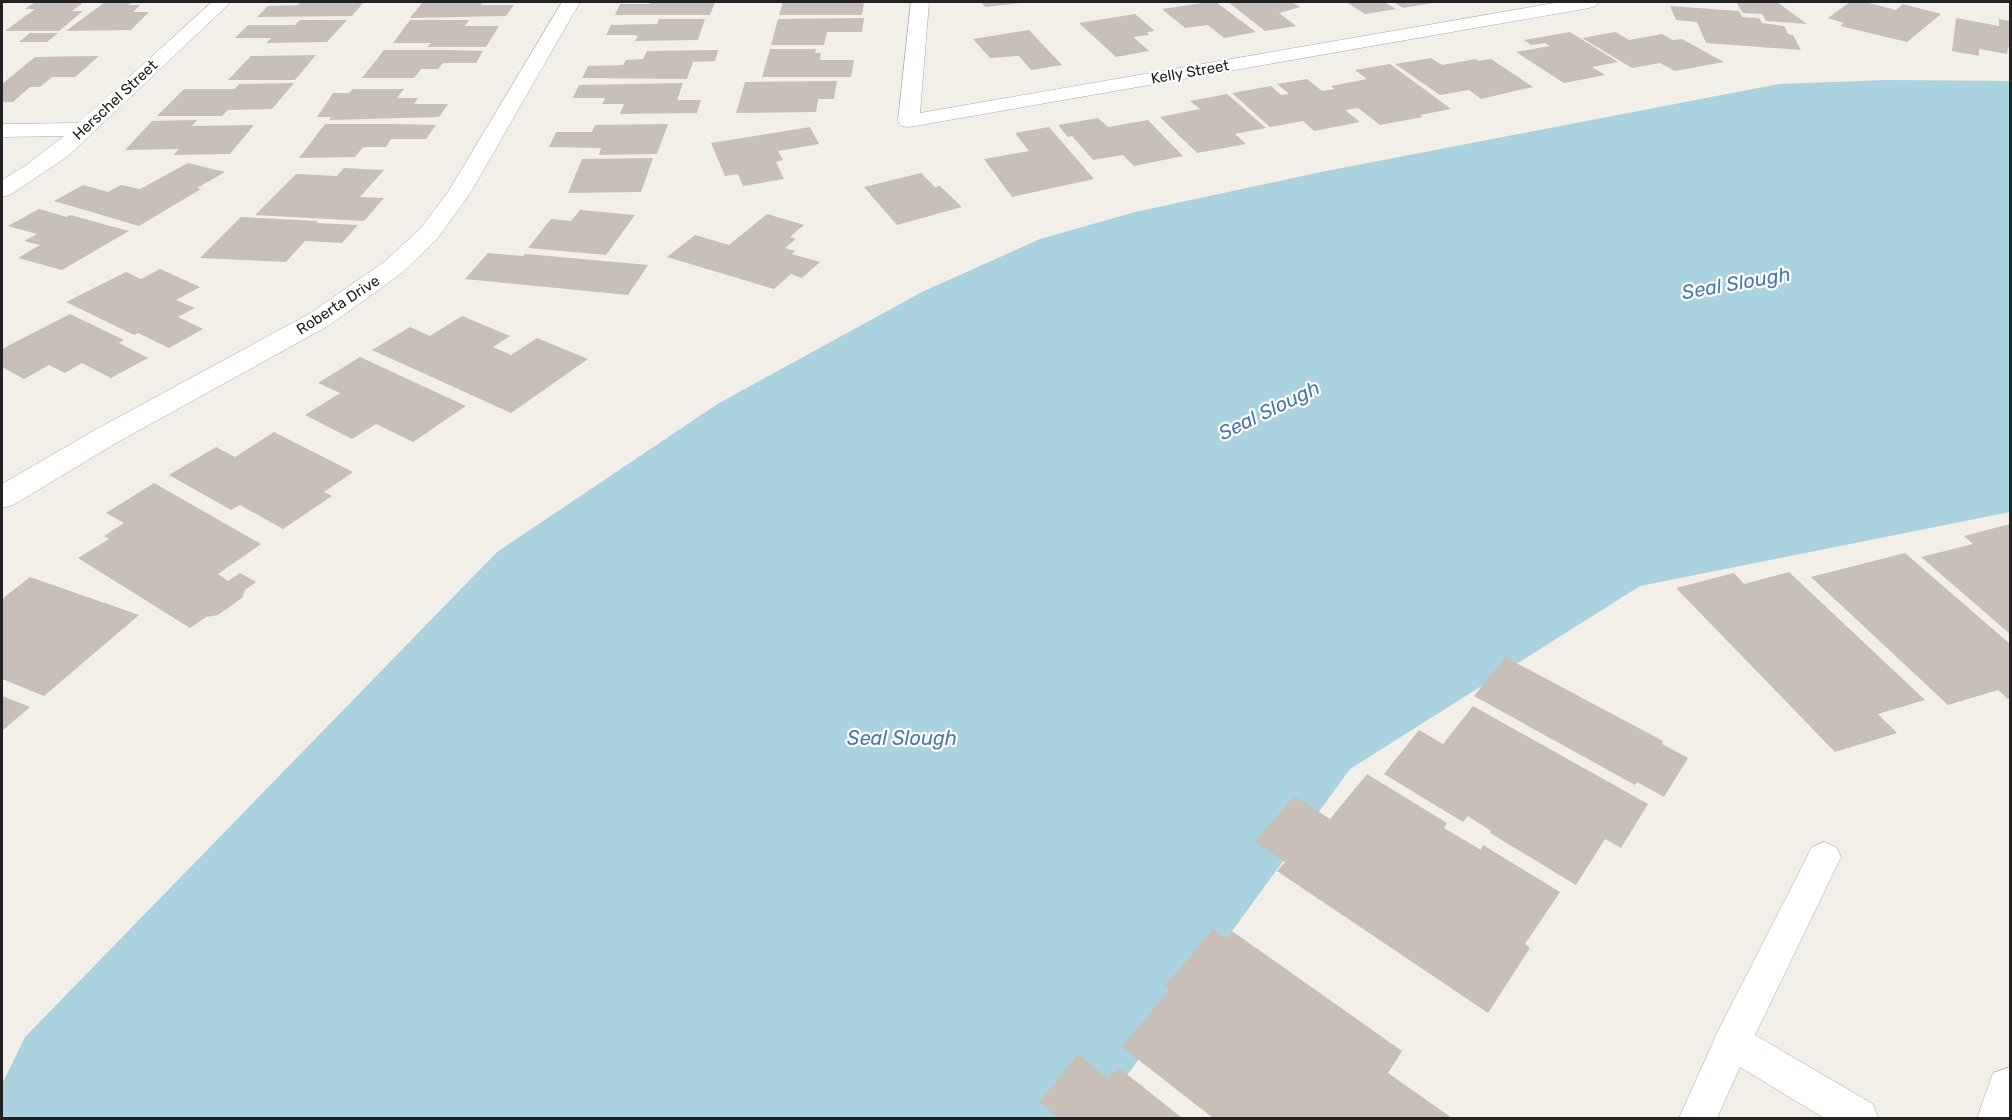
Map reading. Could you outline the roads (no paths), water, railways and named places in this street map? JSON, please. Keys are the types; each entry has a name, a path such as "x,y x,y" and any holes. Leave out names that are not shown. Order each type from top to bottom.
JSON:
{"street":[{"name":"Herschel Street","path":"2,190 33,171 85,129 222,2"},
{"name":"Roberta Drive","path":"2,498 126,424 280,342 333,311 381,278 417,247 448,210 464,186 571,2"},
{"name":"Kelly Street","path":"920,2 909,121 1588,2"},
{"path":"2,129 85,129"},
{"path":"2001,1119 2010,1090"}],"lane":[{"path":"1698,1119 1732,1042 1824,856"},
{"path":"1732,1042 1859,1119"}],"water":[{"name":"Seal Slough","path":"1886,80 2010,81 2010,512 1640,586 1350,769 1096,1118 2,1118 2,1084 25,1037 497,552 719,403 922,292 1040,239 1135,212 1321,172 1779,84"}]}
